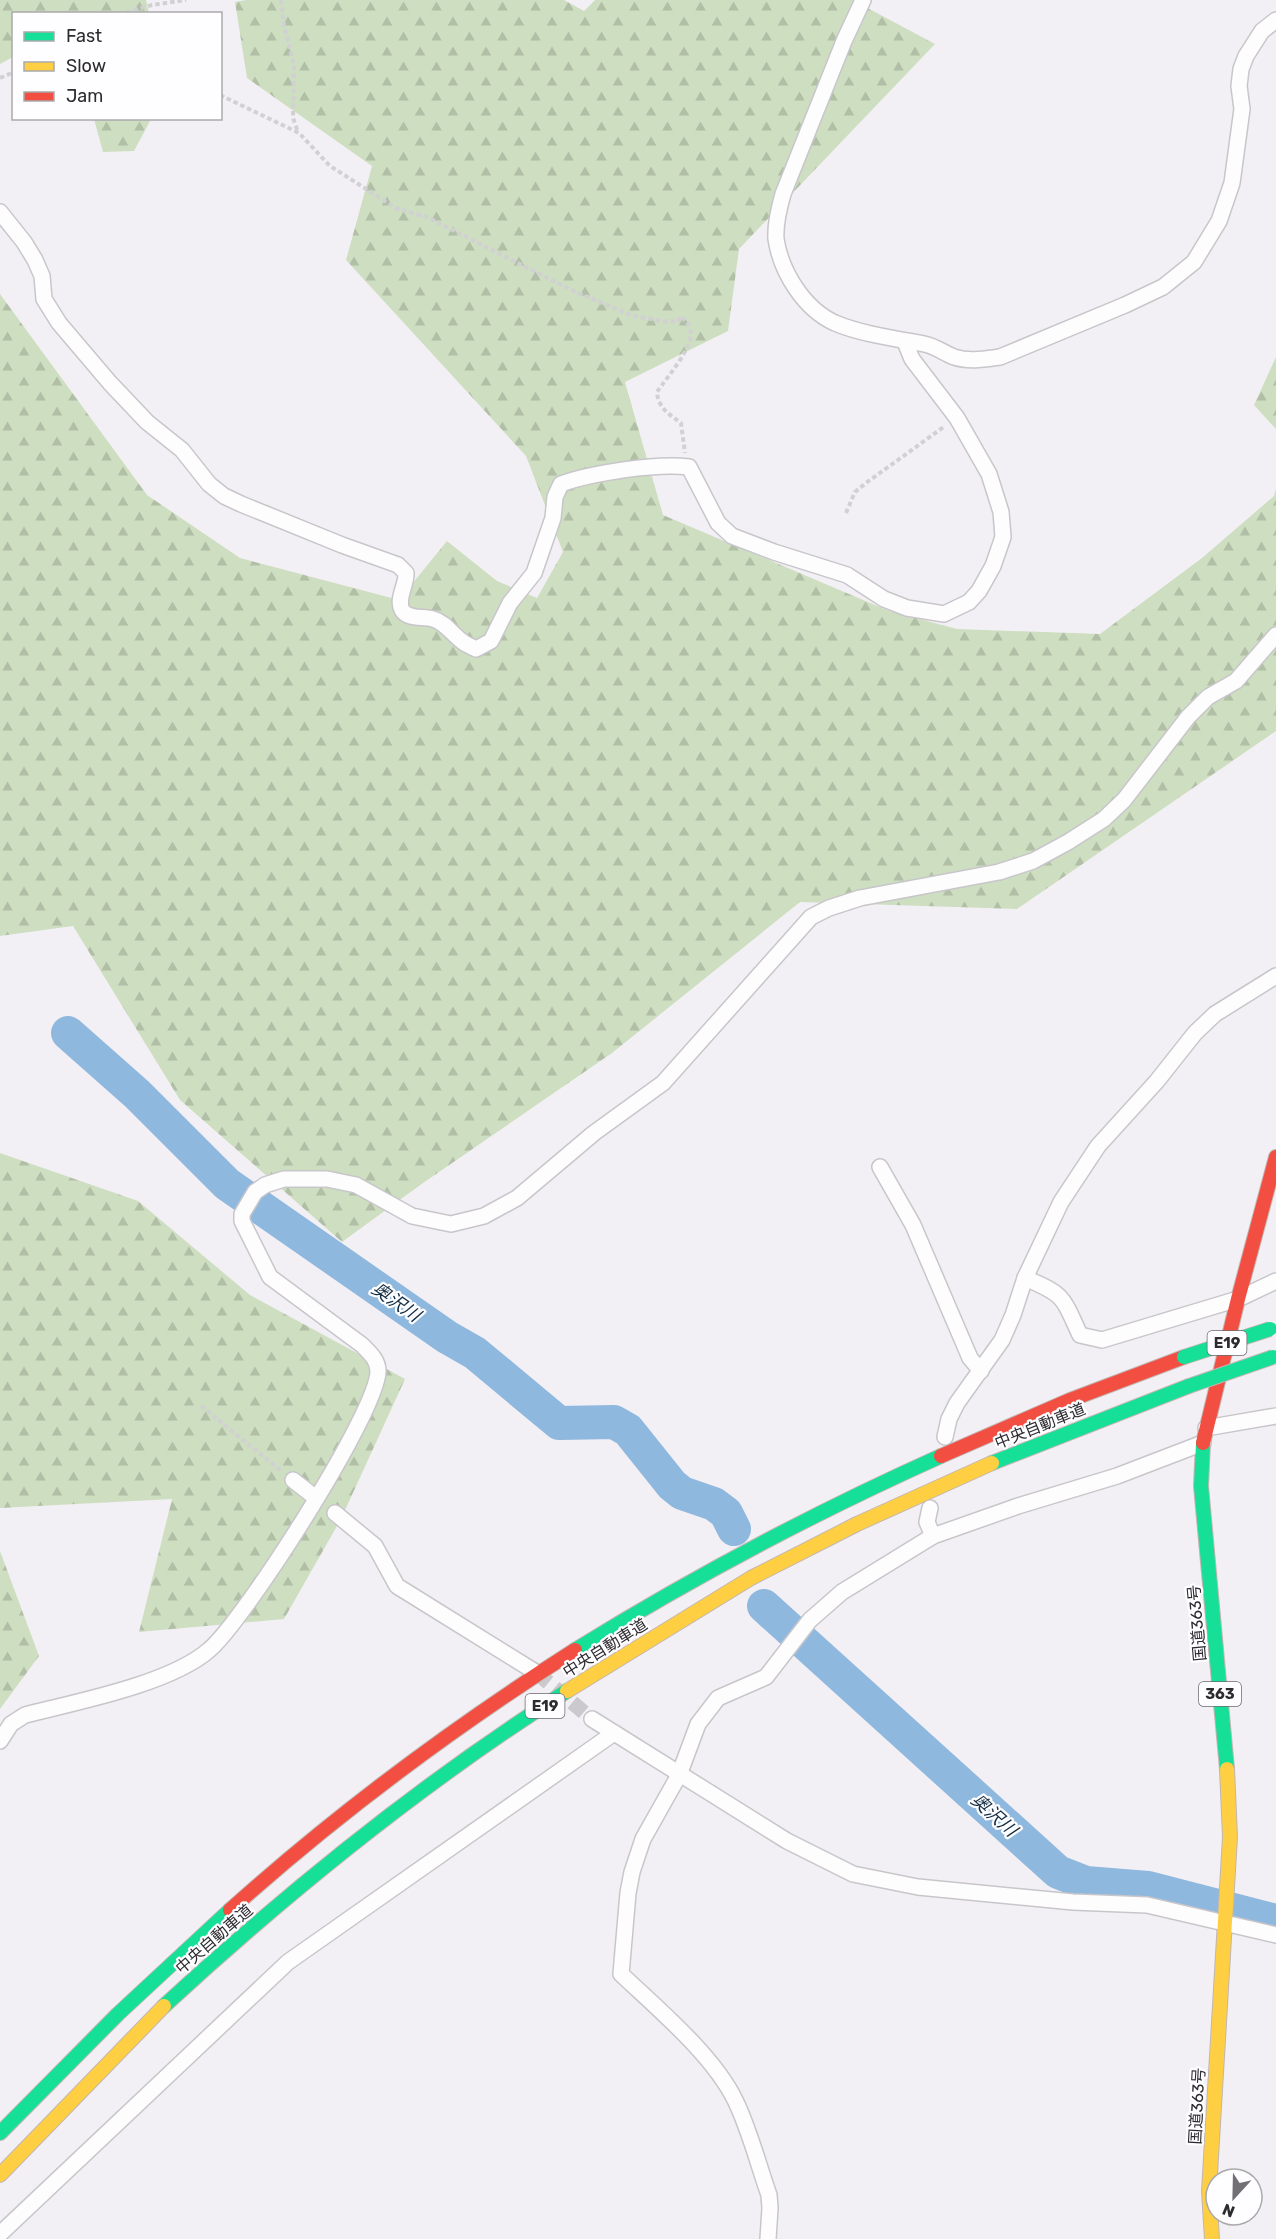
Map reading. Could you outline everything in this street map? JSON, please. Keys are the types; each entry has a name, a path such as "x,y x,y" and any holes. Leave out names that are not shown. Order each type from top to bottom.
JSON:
{"highway":[{"name":"国道363号","path":"1212,2239 1209,2191 1223,1924 1230,1838 1229,1791 1201,1486 1204,1436 1276,1157"},
{"name":"中央自動車道","path":"0,2133 71,2059 185,1950 325,1830 456,1731 573,1651 735,1556 849,1499 1026,1419 1118,1381 1273,1328"},
{"name":"中央自動車道","path":"0,2175 94,2076 185,1986 293,1893 399,1807 504,1732 589,1676 750,1578 830,1538 965,1475 1128,1408 1274,1356"}],"street":[{"path":"865,0 844,41 783,194 777,218 776,238 780,254 794,284 811,308 836,323 906,342 926,344 956,357 978,360 1000,357 1125,305 1162,287 1182,274 1194,262 1212,235 1227,202 1232,183 1242,109 1239,86 1241,69 1246,56 1262,31 1276,20"},
{"path":"0,212 35,260 42,276 44,299 59,323 110,383 147,422 182,450 209,484 224,496 242,504 342,546 398,565 406,573 400,602 405,614 436,620 463,642 476,649 491,640 510,603 534,573 553,518 555,497 561,484 579,477 670,465 689,467 718,523 732,536 847,575 884,599 907,608 944,614 969,602 980,591 993,567 1003,537 1001,512 988,474 957,418 912,359 906,342"},
{"path":"0,1741 11,1724 25,1715 134,1686 171,1672 209,1651 238,1618 316,1498 371,1399 379,1369 374,1357 362,1345 270,1277 242,1221 242,1214 255,1192 265,1185 284,1179 327,1179 356,1185 412,1216 452,1224 492,1212 517,1198 594,1133 663,1083 811,917 829,908 860,898 999,872 1033,861 1068,842 1104,819 1124,800 1188,717 1208,698 1236,681 1276,635"},
{"path":"945,1437 949,1419 957,1404 1002,1340 1025,1278 1062,1202 1098,1146 1215,1014 1276,976"},
{"path":"880,1167 913,1225 970,1358 981,1371"},
{"path":"1025,1278 1054,1290 1064,1299 1080,1335 1102,1340 1238,1299 1276,1281"},
{"path":"768,2239 771,2208 769,2195 735,2100 722,2079 685,2034 621,1974 632,1872 643,1839 679,1775 686,1751 698,1724 718,1698 766,1677 810,1620 842,1592 933,1536 1018,1506 1117,1476 1204,1436 1276,1416"},
{"path":"292,1480 316,1498"},
{"path":"930,1508 927,1522 933,1536"},
{"path":"335,1513 375,1546 397,1586 537,1673"},
{"path":"592,1719 787,1841 853,1874 918,1887 1073,1902 1147,1905 1276,1935"},
{"path":"5,2233 288,1962 614,1733"}],"path":[{"path":"126,12 152,4 186,0"},
{"path":"281,0 284,26 294,65 293,118 299,133"},
{"path":"222,96 299,133 330,166 396,208 429,218 569,289 633,316 669,322 678,321 681,316 689,325 691,334 688,346 657,392 662,408 681,423 686,466"},
{"path":"846,513 855,492 957,418"},
{"path":"201,1406 292,1480"}],"green space":[{"path":"0,0 146,0 149,12 12,12 12,58 0,64"},
{"path":"246,0 564,0 584,11 595,0 859,0 860,4 935,44 739,249 728,331 625,382 663,515 889,611 957,629 1100,634 1202,558 1274,496 1276,489 1276,731 1017,909 800,902 612,1053 423,1183 342,1242 180,1100 73,926 0,936 0,294 147,495 240,558 399,600 447,541 497,581 537,598 563,552 526,456 346,260 372,166 247,78 235,2"},
{"path":"95,120 150,120 134,151 103,152"},
{"path":"1276,357 1276,429 1254,405"},
{"path":"0,1153 138,1201 250,1295 405,1379 341,1519 284,1619 139,1632 172,1499 0,1508"},
{"path":"0,1551 39,1656 0,1709"}],"waterway":[{"name":"奥沢川","path":"68,1033 137,1094 227,1184 447,1337 475,1353 559,1423 614,1422 628,1430 672,1485 682,1493 714,1504 726,1513 734,1529"},
{"name":"奥沢川","path":"764,1606 1058,1872 1086,1883 1148,1888 1276,1921"}],"tunnel":[{"path":"537,1673 592,1719"}],"traffic: fast":[{"path":"1184,1357 1270,1329"},
{"path":"1189,1386 1273,1357"},
{"path":"992,1463 1189,1386"},
{"path":"1203,1443 1201,1486 1227,1769"},
{"path":"575,1650 755,1547 941,1456"},
{"path":"164,2006 260,1921 358,1840 461,1763 567,1691"},
{"path":"0,2133 118,2014 230,1910"}],"traffic: slow":[{"path":"567,1691 751,1578 857,1524 992,1463"},
{"path":"1212,2239 1209,2191 1230,1837 1227,1769"},
{"path":"0,2175 164,2006"}],"traffic: jam":[{"path":"1203,1443 1276,1157"},
{"path":"941,1456 1070,1400 1184,1357"},
{"path":"230,1910 312,1840 397,1773 485,1710 575,1650"}]}
